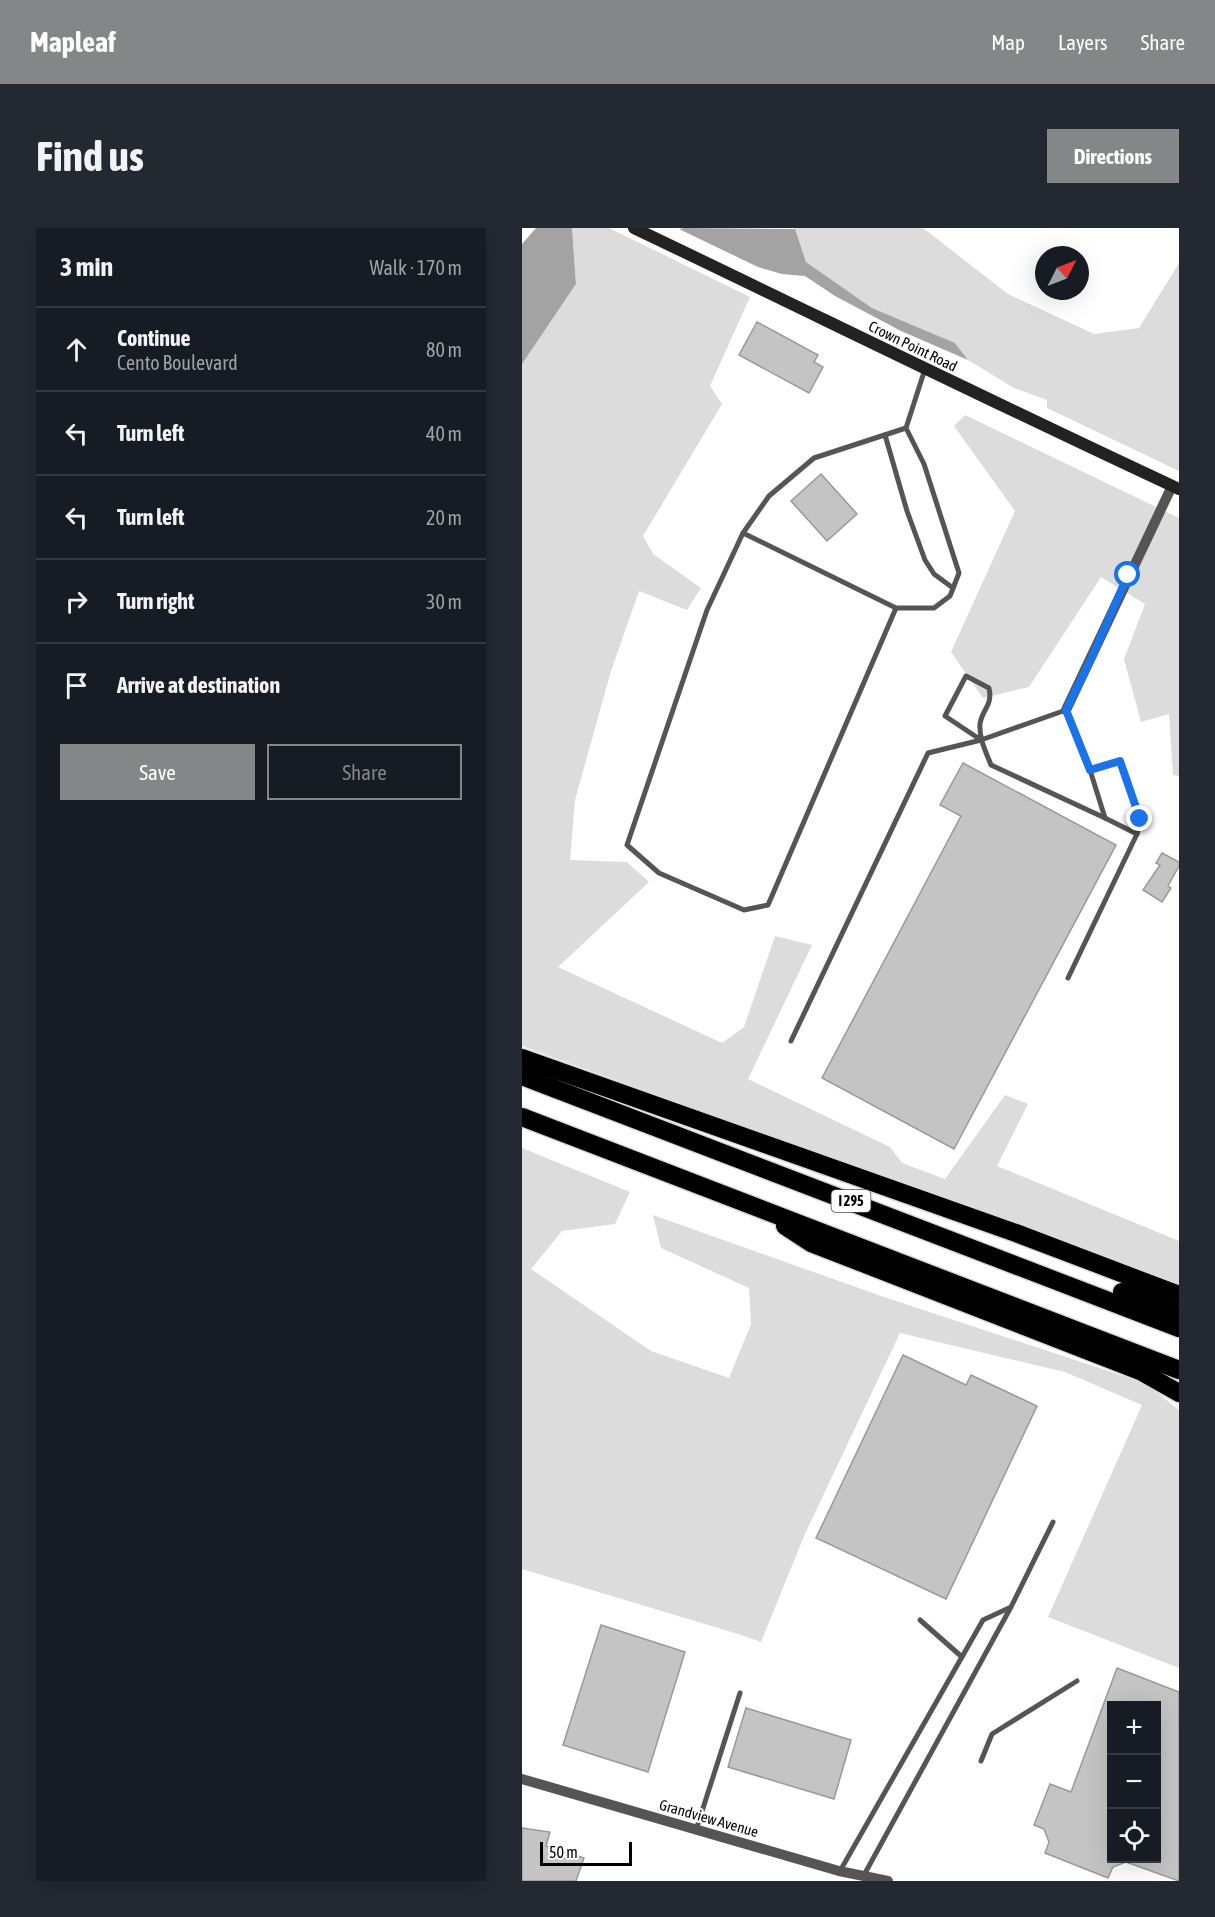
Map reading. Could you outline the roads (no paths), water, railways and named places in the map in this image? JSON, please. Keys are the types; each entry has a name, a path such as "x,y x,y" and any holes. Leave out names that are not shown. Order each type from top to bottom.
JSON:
{"highway":[{"path":"522,1058 1006,1229 1179,1295"},
{"name":"I 295","path":"522,1076 1179,1328"},
{"name":"I 295","path":"522,1117 1179,1370"},
{"path":"750,1205 811,1243 1140,1371 1179,1393"},
{"path":"1003,1260 1040,1261 1179,1314"}],"main road":[{"name":"Crown Point Road","path":"634,228 1175,487"}],"street":[{"path":"1066,710 1175,487"},
{"name":"Grandview Avenue","path":"522,1779 857,1877 888,1881"}],"lane":[{"path":"743,533 896,608 934,608 950,596 959,573 924,464 906,428 925,369"},
{"path":"896,608 768,905 744,910 659,873 627,845 707,610 743,533 769,496 814,459 906,428"},
{"path":"885,435 907,511 925,560 934,574 953,588"},
{"path":"981,740 945,716 966,676 989,688 991,697 980,722 981,740 991,765 1137,834"},
{"path":"791,1041 928,753 981,740 1066,710 1090,770 1105,818"},
{"path":"1068,978 1137,834 1140,819 1120,761 1090,770"},
{"path":"857,1877 1011,1607 1053,1522"},
{"path":"839,1871 983,1620 1011,1607"},
{"path":"920,1620 962,1657"},
{"path":"981,1761 992,1734 1077,1681"},
{"path":"696,1830 740,1693"}]}
